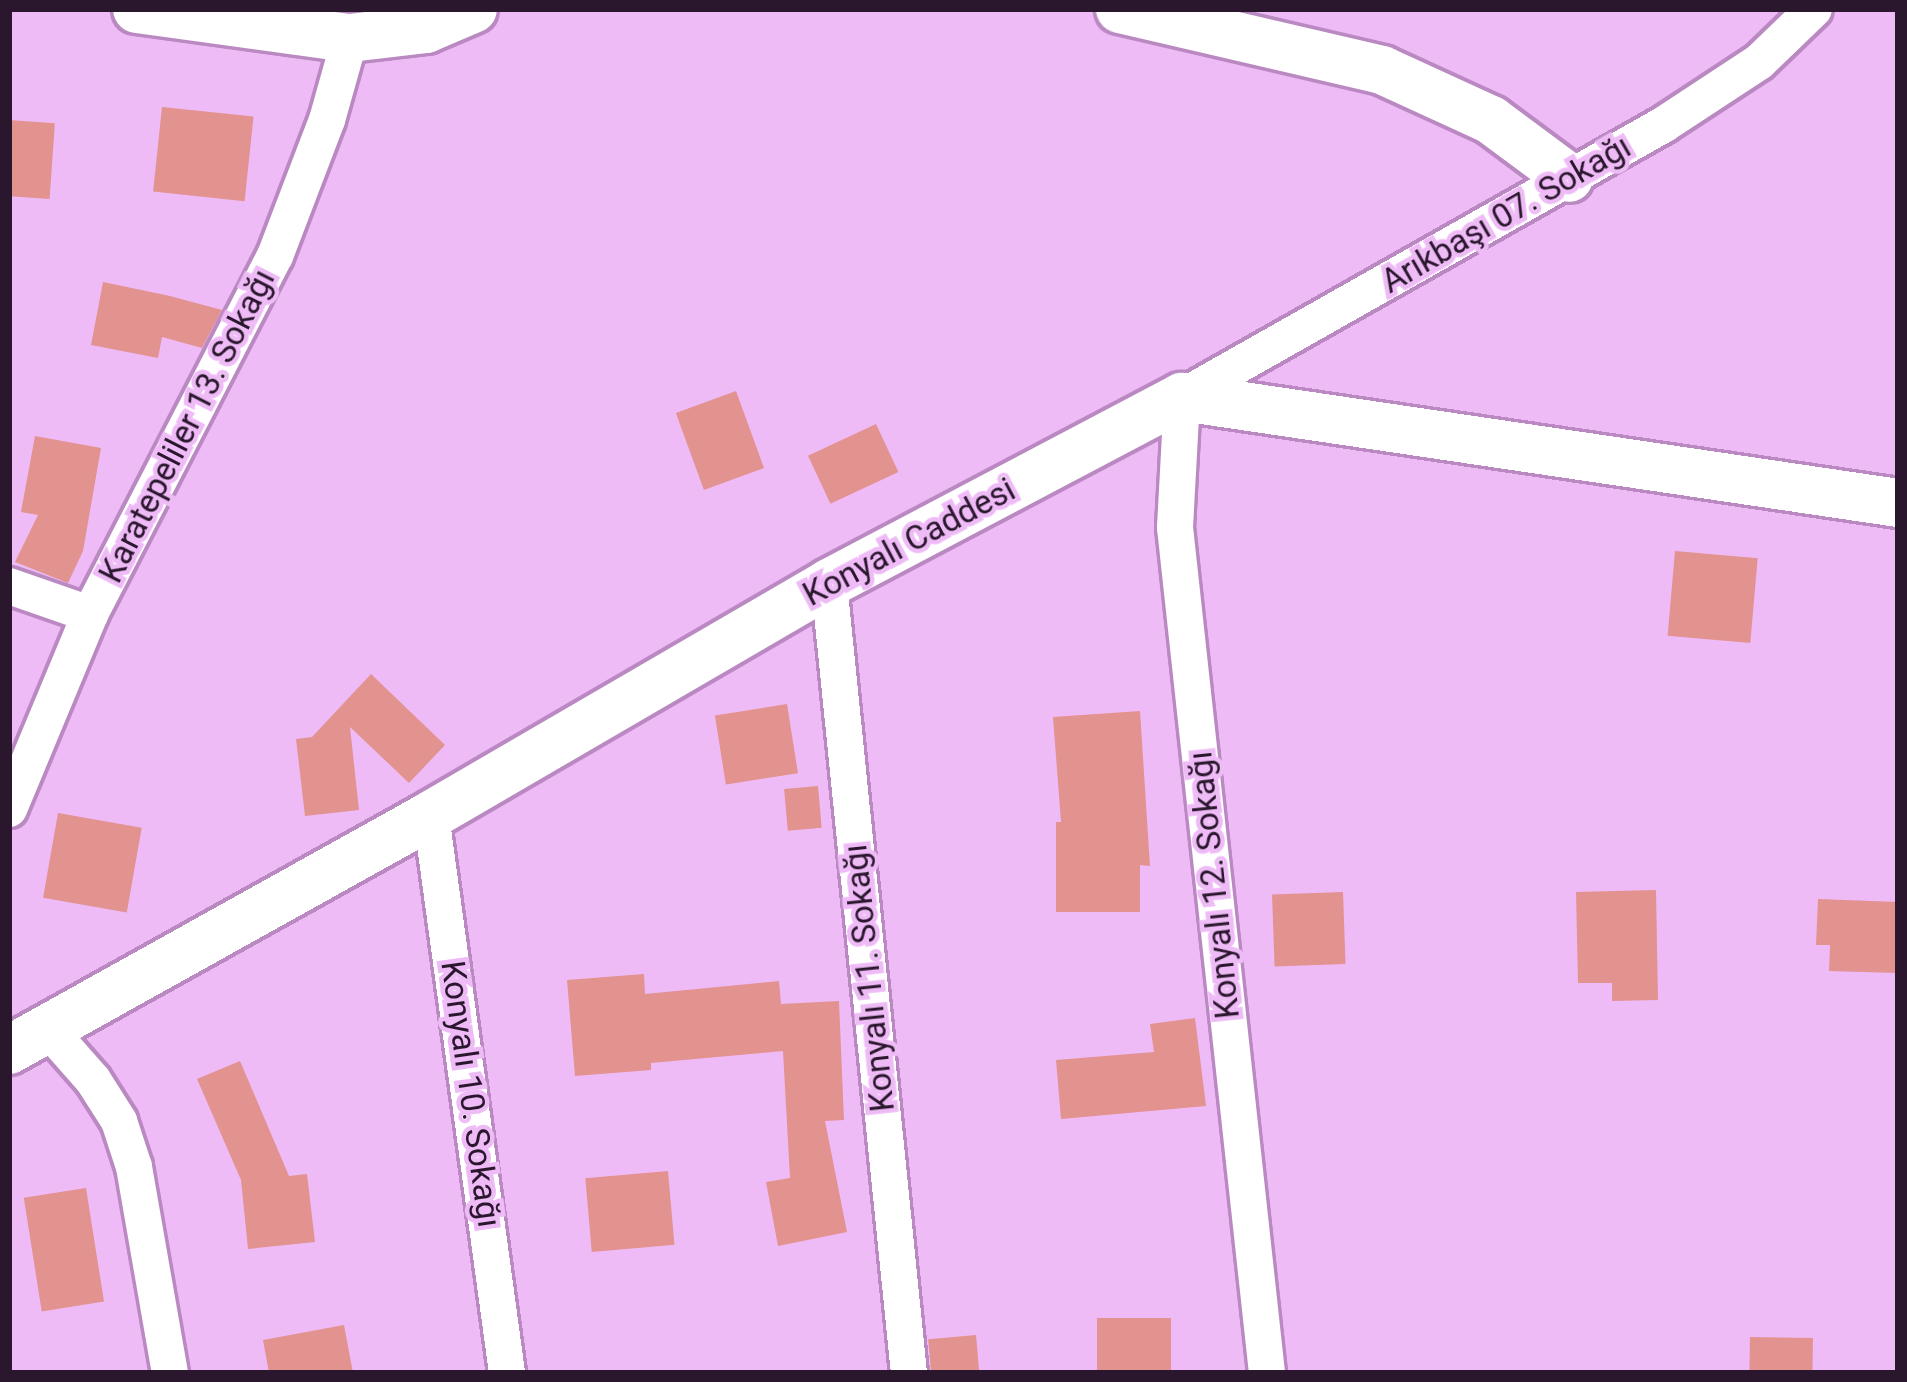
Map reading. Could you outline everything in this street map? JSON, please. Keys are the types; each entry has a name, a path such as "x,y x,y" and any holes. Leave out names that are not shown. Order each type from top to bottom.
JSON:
{"street":[{"path":"137,9 350,38 426,29 472,9"},
{"path":"1120,9 1382,70 1491,120 1569,178"},
{"name":"Arıkbaşı 07. Sokağı","path":"1182,397 1569,178 1759,62 1814,9"},
{"name":"Karatepeliler 13. Sokağı","path":"9,809 90,614 274,256 327,120 350,38"},
{"path":"1182,397 1898,502"},
{"name":"Konyalı Caddesi","path":"29,1040 431,815 829,583 1182,397"},
{"name":"Konyalı 12. Sokağı","path":"1182,397 1174,527 1268,1373"},
{"name":"Konyalı 11. Sokağı","path":"829,583 909,1373"},
{"path":"9,586 90,614"},
{"name":"Konyalı 10. Sokağı","path":"431,815 507,1373"},
{"path":"29,1040 93,1080 119,1121 134,1167 170,1373"}],"building":[{"path":"162,107 253,117 245,201 153,192"},
{"path":"9,120 55,123 50,199 9,196"},
{"path":"103,282 222,310 202,348 162,337 158,358 91,345"},
{"path":"736,391 764,468 704,490 676,413"},
{"path":"876,424 898,472 830,504 808,456"},
{"path":"35,436 101,448 83,551 68,583 15,562 38,515 21,512"},
{"path":"1675,551 1758,558 1750,643 1668,636"},
{"path":"371,674 445,745 409,783 350,727 359,810 305,816 296,739 312,737"},
{"path":"787,704 798,773 726,785 715,715"},
{"path":"1140,711 1150,866 1140,865 1140,912 1056,912 1056,822 1061,822 1053,717"},
{"path":"818,786 822,828 788,831 784,789"},
{"path":"58,813 142,828 127,912 43,898"},
{"path":"1656,890 1658,1000 1612,1001 1612,983 1578,983 1576,892"},
{"path":"1343,892 1346,964 1275,966 1272,894"},
{"path":"1818,899 1898,902 1898,973 1829,971 1830,945 1816,945"},
{"path":"644,974 645,994 779,981 781,1004 839,1001 844,1120 825,1121 847,1232 778,1246 766,1182 790,1178 783,1051 651,1063 651,1070 575,1076 567,980"},
{"path":"1195,1018 1206,1106 1061,1119 1056,1060 1154,1052 1150,1024"},
{"path":"240,1061 289,1176 307,1174 315,1242 248,1249 241,1180 197,1079"},
{"path":"668,1171 674,1245 592,1252 585,1178"},
{"path":"86,1188 104,1302 42,1311 24,1198"},
{"path":"1097,1318 1171,1318 1171,1373 1097,1373"},
{"path":"344,1325 353,1373 269,1373 263,1340"},
{"path":"976,1335 979,1373 931,1373 928,1339"},
{"path":"1750,1337 1813,1338 1812,1373 1749,1373"}]}
